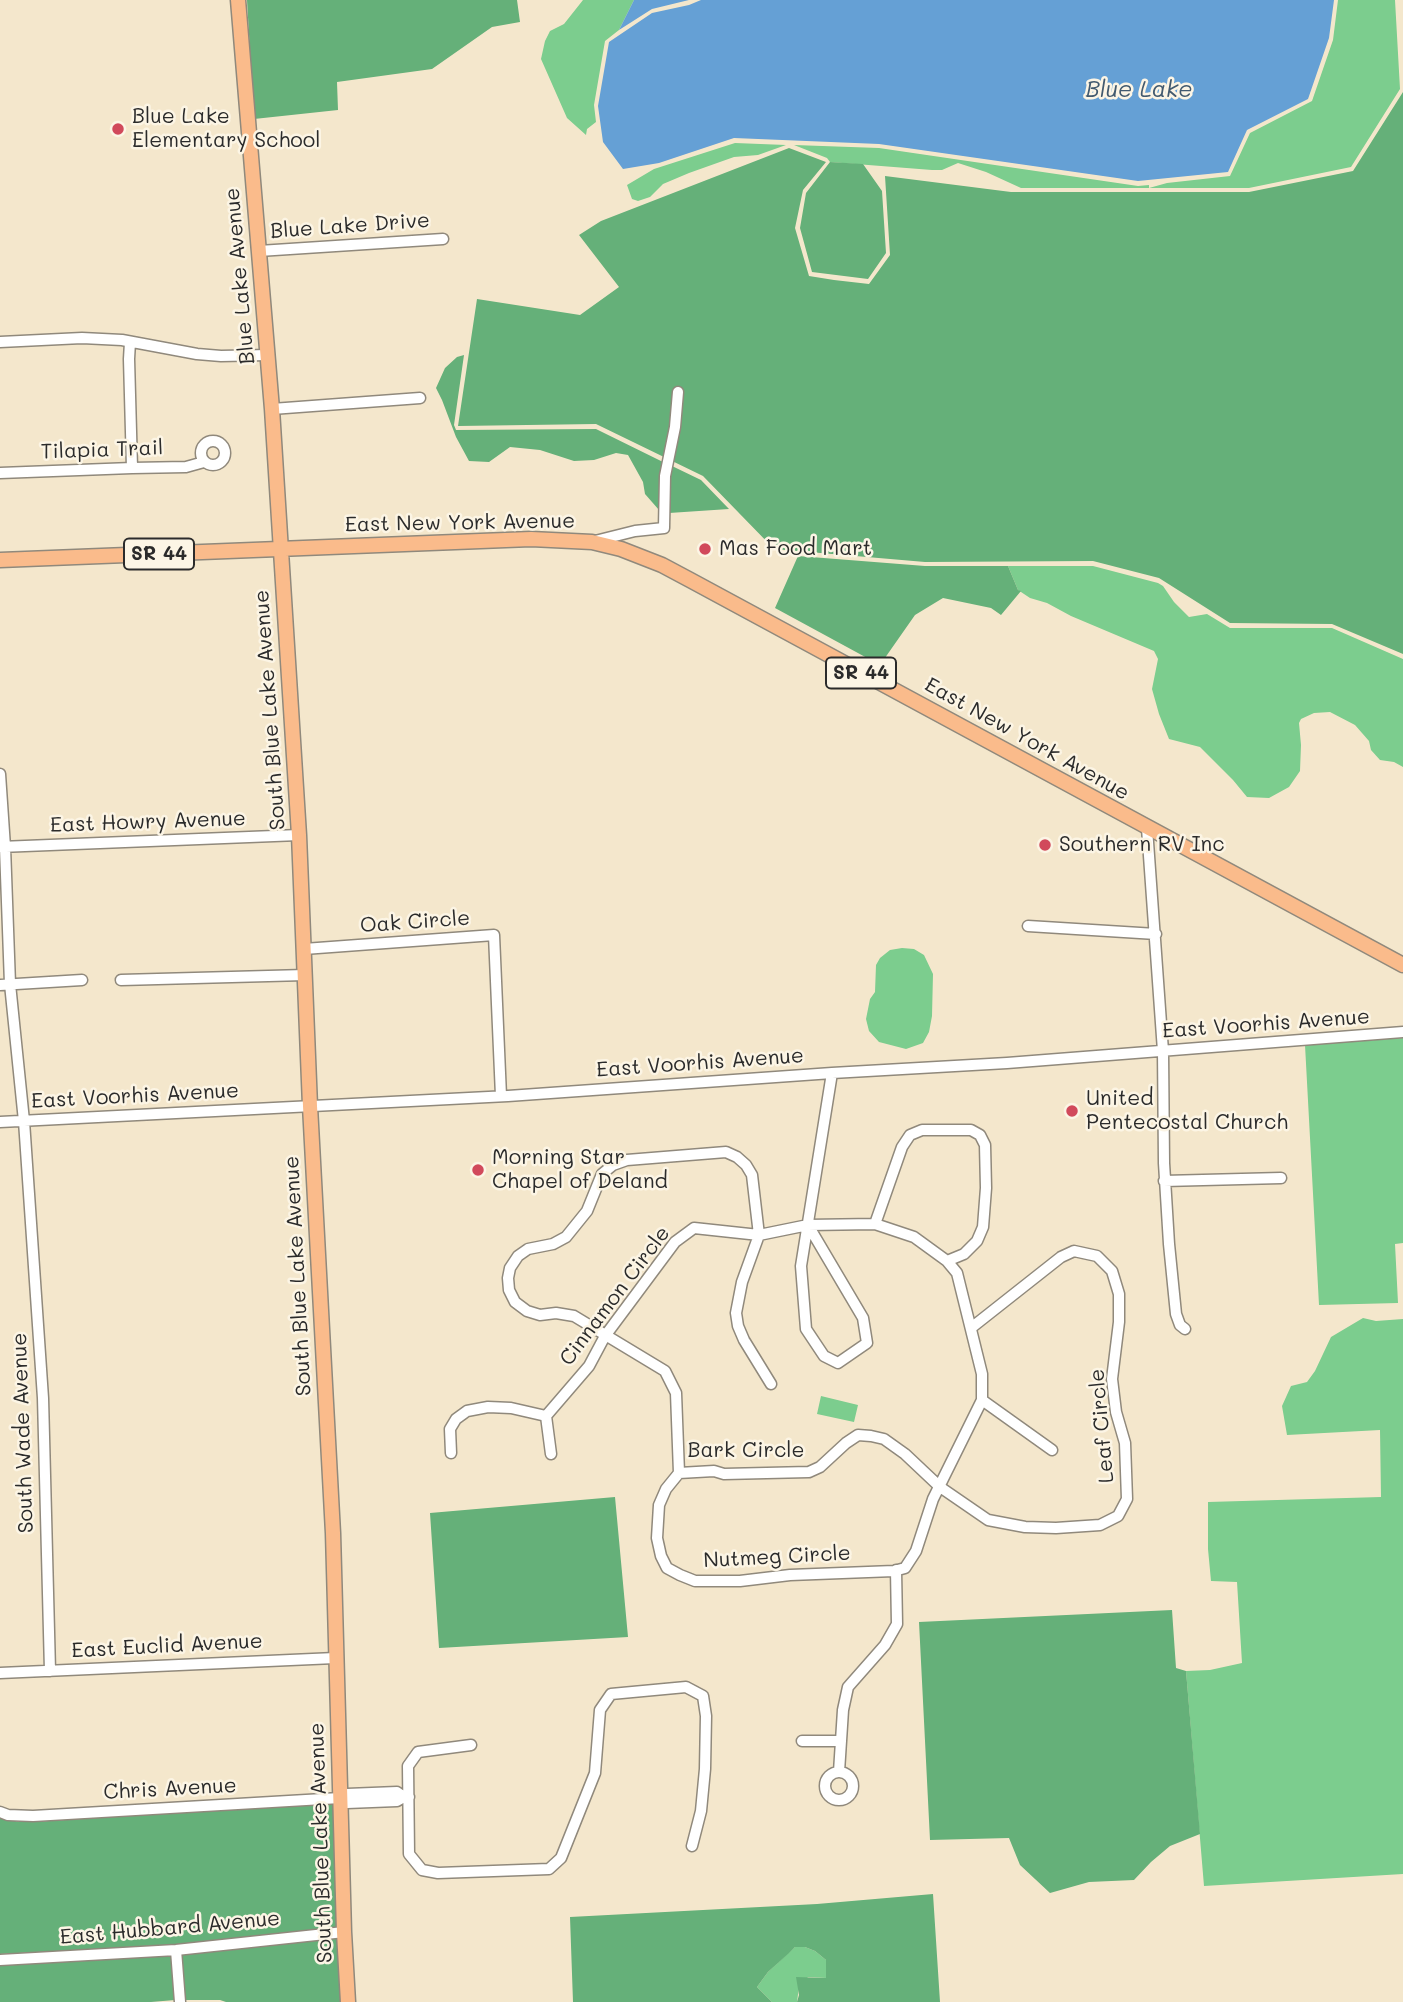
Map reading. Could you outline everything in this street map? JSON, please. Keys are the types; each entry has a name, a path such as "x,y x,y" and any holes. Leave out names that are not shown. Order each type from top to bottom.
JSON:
{"main road":[{"name":"Blue Lake Avenue","path":"238,0 268,355 281,549"},
{"name":"East New York Avenue","path":"0,561 531,539 592,542 634,554 677,573 1403,965"},
{"name":"South Blue Lake Avenue","path":"281,549 299,835 310,1106 333,1533 348,2002"},
{"name":"East New York Avenue","path":"1367,945 1403,955"}],"street":[{"name":"Blue Lake Drive","path":"259,251 443,239"},
{"path":"0,342 82,338 130,342 197,354 268,355"},
{"path":"130,342 132,468"},
{"path":"592,542 635,531 664,528 665,475 675,427 678,393"},
{"path":"272,409 420,398"},
{"name":"Tilapia Trail","path":"0,473 186,467 204,462"},
{"name":"South Wade Avenue","path":"0,774 5,985 24,1121 43,1398 50,1671"},
{"path":"1147,828 1163,1051 1164,1181 1176,1314 1180,1325 1185,1329"},
{"name":"East Howry Avenue","path":"3,847 299,835"},
{"path":"1028,926 1156,933"},
{"name":"Oak Circle","path":"304,949 494,935 501,1096"},
{"path":"121,980 305,975"},
{"path":"5,985 82,980"},
{"name":"East Voorhis Avenue","path":"0,1122 501,1096 1007,1063 1403,1032"},
{"path":"808,1226 863,1318 867,1343 838,1363 824,1356 806,1329 801,1266 832,1073"},
{"path":"875,1224 902,1147 910,1136 922,1130 971,1130 980,1135 985,1145 983,1227 971,1248 947,1261"},
{"name":"Bark Circle","path":"759,1236 752,1175 747,1165 737,1157 726,1152 627,1160 613,1165 602,1174 587,1211 566,1237 553,1244 528,1249 518,1256 510,1268 509,1290 515,1301 527,1311 540,1315 556,1313 574,1316 664,1371 676,1393 679,1473 809,1472 820,1467 858,1435 884,1439 905,1454 940,1487"},
{"path":"1164,1181 1282,1178"},
{"name":"Cinnamon Circle","path":"545,1416 589,1366 605,1336 675,1241 694,1228 759,1236 808,1226 875,1224 914,1237 947,1261 957,1273 982,1374 982,1400"},
{"path":"759,1236 742,1282 736,1313 744,1340 771,1384"},
{"name":"Leaf Circle","path":"940,1487 988,1520 1025,1527 1100,1525 1118,1516 1127,1499 1125,1443 1116,1412 1112,1379 1119,1294 1112,1271 1097,1256 1074,1251 1061,1257 971,1328"},
{"path":"839,1772 843,1710 848,1687 885,1645 897,1624 897,1570 905,1568 916,1552 933,1499 982,1400 1052,1450"},
{"path":"451,1453 450,1429 456,1419 467,1411 488,1407 510,1408 545,1416 551,1454"},
{"name":"Nutmeg Circle","path":"679,1473 666,1489 659,1505 657,1538 660,1556 667,1568 680,1575 695,1581 740,1581 790,1575 897,1570"},
{"name":"East Euclid Avenue","path":"0,1673 335,1658"},
{"path":"471,1745 418,1752 408,1766 406,1797 410,1854 422,1870 438,1873 549,1869 561,1858 595,1773 600,1710 611,1694 686,1687 703,1696 706,1716 701,1811 692,1846"},
{"path":"802,1741 840,1741"},
{"name":"Chris Avenue","path":"0,1812 33,1816 342,1798 347,1794 397,1792 406,1797"},
{"name":"East Hubbard Avenue","path":"0,1960 176,1950 344,1931"},
{"path":"176,1950 180,2002"}],"green space":[{"path":"247,0 517,0 520,22 492,27 432,69 337,82 338,110 254,119"},
{"path":"583,0 634,0 619,30 605,41 594,105 596,122 587,129 586,135 567,118 541,59 550,31 564,24"},
{"path":"1338,0 1395,0 1400,89 1351,167 1249,188 1149,188 1167,183 1230,176 1250,133 1312,101 1333,40"},
{"path":"1403,92 1403,654 1332,624 1230,623 1159,578 1093,561 925,562 774,549 703,476 596,424 458,426 477,299 580,315 619,287 579,235 601,221 789,148 826,162 803,190 795,228 809,276 869,284 890,255 885,176 1011,192 1249,192 1353,171"},
{"path":"735,143 786,145 758,155 734,157 663,184 650,197 638,201 632,199 627,185 654,169"},
{"path":"794,145 879,148 1138,186 1149,185 1149,188 1021,188 958,163 942,170 932,170 830,162 827,158"},
{"path":"830,162 863,164 882,191 886,253 868,279 812,272 800,228 806,193"},
{"path":"464,355 454,425 456,430 596,429 663,462 659,510 645,494 643,482 628,455 616,453 594,460 574,461 540,450 510,447 489,462 469,461 436,388 445,368 457,357"},
{"path":"672,466 701,480 729,509 669,513"},
{"path":"798,556 925,566 1008,566 1018,590 1021,591 1001,615 991,608 943,598 915,615 880,665 775,608"},
{"path":"1008,566 1093,566 1158,583 1189,617 1207,614 1230,628 1332,628 1403,659 1403,767 1394,762 1380,760 1355,725 1330,712 1314,713 1301,719 1299,723 1300,771 1289,787 1269,798 1247,797 1200,747 1169,739 1152,689 1158,659 1154,651 1030,598 1018,590"},
{"path":"914,949 924,955 933,974 929,1032 923,1043 906,1049 879,1042 869,1031 866,1019 870,999 875,992 876,965 890,950"},
{"path":"1403,1038 1403,1243 1395,1244 1398,1303 1319,1305 1305,1045"},
{"path":"1363,1318 1376,1321 1403,1319 1403,1874 1204,1886 1186,1671 1210,1670 1242,1663 1237,1582 1211,1581 1208,1502 1381,1497 1380,1430 1287,1435 1282,1406 1291,1386 1307,1382 1315,1371 1331,1337"},
{"path":"821,1396 858,1405 854,1422 817,1414"},
{"path":"615,1497 628,1637 439,1648 430,1513"},
{"path":"1172,1610 1176,1668 1186,1671 1200,1834 1170,1846 1134,1880 1089,1882 1050,1893 1020,1865 1009,1838 930,1840 919,1622"},
{"path":"335,1803 339,1927 175,1945 0,1954 0,1818 33,1822"},
{"path":"933,1894 940,2002 797,2002 799,1995 796,1977 826,1978 826,1960 815,1951 795,1947 768,1972 757,1987 772,2002 573,2002 570,1917 817,1904"},
{"path":"339,1937 343,2002 184,2000 181,1955"},
{"path":"795,1947 815,1951 826,1960 826,1978 808,1977 799,1987 797,2002 772,2002 757,1987 768,1972"},
{"path":"171,1956 175,2000 0,2002 0,1965"}],"water":[{"path":"634,0 689,0 652,9 619,30"},
{"name":"Blue Lake","path":"701,0 1334,0 1329,38 1308,99 1247,130 1228,172 1138,181 879,144 734,138 659,163 623,169 603,142 598,106 609,42 652,13"}],"place":[{"name":"Blue Lake Elementary School","path":"118,129"},
{"name":"Mas Food Mart","path":"705,549"},
{"name":"Southern RV Inc","path":"1045,845"},
{"name":"United Pentecostal Church","path":"1072,1111"},
{"name":"Morning Star Chapel of Deland","path":"478,1170"}]}
